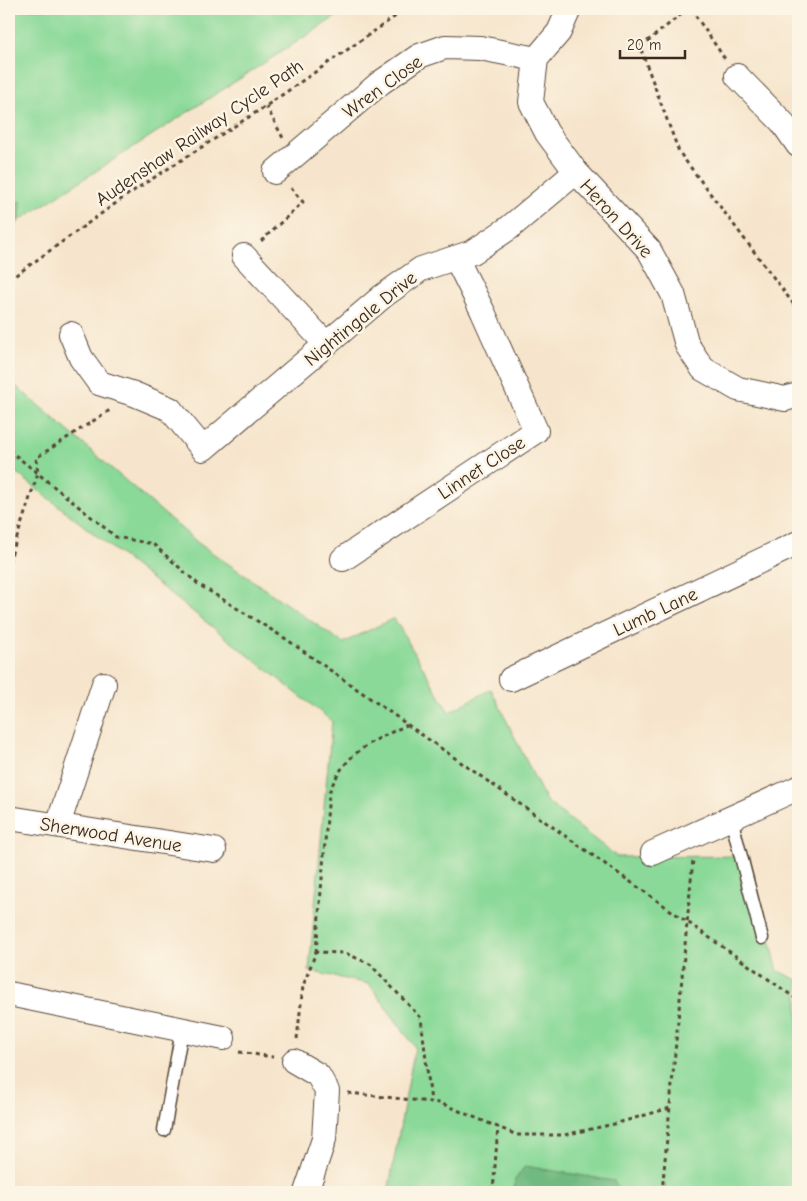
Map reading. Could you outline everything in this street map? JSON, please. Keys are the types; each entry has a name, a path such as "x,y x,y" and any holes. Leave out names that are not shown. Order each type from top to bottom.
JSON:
{"street":[{"path":"536,59 559,32 569,9"},
{"name":"Wren Close","path":"284,164 380,83 419,56 445,47 480,48 536,59"},
{"name":"Heron Drive","path":"536,59 531,102 547,133 576,172 649,250 673,294 687,345 703,369 738,389 785,399 798,395"},
{"path":"737,76 782,122 798,144"},
{"name":"Nightingale Drive","path":"134,394 170,409 203,449 384,296 421,269 473,252 509,228 576,172"},
{"path":"244,256 326,344"},
{"name":"Linnet Close","path":"343,559 536,431 483,312 456,258"},
{"path":"71,334 81,358 99,383 134,394"},
{"name":"Lumb Lane","path":"511,678 798,543"},
{"path":"58,825 104,684"},
{"path":"653,853 798,788"},
{"name":"Sherwood Avenue","path":"9,818 214,850"},
{"path":"9,994 223,1038"},
{"path":"294,1061 318,1075 328,1091 324,1139 306,1192"}],"lane":[{"path":"731,818 762,938"},
{"path":"164,1130 182,1030"}],"path":[{"name":"Audenshaw Railway Cycle Path","path":"9,280 130,193 266,106 406,9"},
{"path":"737,76 689,9 640,47 679,152 798,310"},
{"path":"266,106 284,164 304,202 272,232"},
{"path":"9,562 38,473 36,458 134,394"},
{"path":"9,450 116,537 153,544 198,584 286,639 798,1000"},
{"path":"223,1038 230,1051 294,1061 303,986 316,952 329,793 335,776 350,759 371,741 408,725"},
{"path":"662,1192 695,834"},
{"path":"316,952 345,953 370,964 421,1018 431,1102"},
{"path":"328,1091 440,1103 517,1135 564,1135 614,1124 670,1108"},
{"path":"493,1192 498,1127"}],"green space":[{"path":"9,9 348,9 20,220 21,202 9,205"},
{"path":"21,201 20,220 9,232 9,205"},
{"path":"9,380 198,543 343,643 394,618 449,712 491,689 546,801 617,857 749,856 778,971 798,980 798,1192 388,1192 415,1047 369,984 309,971 332,721 9,467"},
{"path":"525,1166 614,1181 621,1192 514,1192 515,1180"}]}
